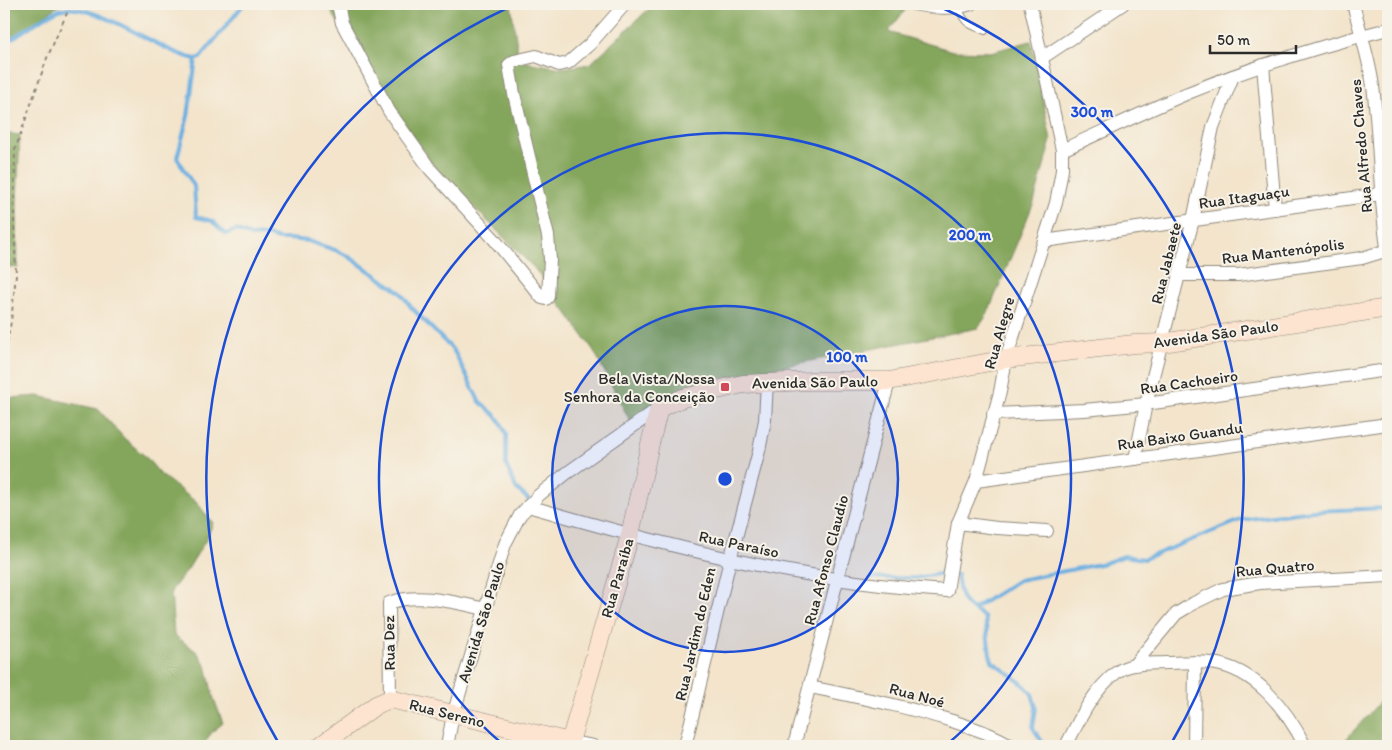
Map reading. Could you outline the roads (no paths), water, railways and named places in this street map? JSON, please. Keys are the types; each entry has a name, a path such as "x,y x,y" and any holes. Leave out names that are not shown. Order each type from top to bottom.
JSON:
{"street":[{"path":"338,4 342,23 402,132 430,169 494,239 542,298 546,299 548,297 550,259 548,236 514,94 509,65 512,62 529,57 542,58 559,65 568,63 590,44 625,4"},
{"path":"913,4 947,8 958,8 971,4"},
{"name":"Rua Alegre","path":"947,591 958,523 976,481 1000,392 1006,359 1044,241 1062,170 1062,150 1030,4"},
{"path":"1042,58 1123,4"},
{"name":"Rua Alfredo Chaves","path":"1353,4 1370,72 1383,137 1388,252"},
{"path":"1062,150 1187,94 1233,76 1263,65 1388,29"},
{"path":"1263,65 1275,209"},
{"name":"Rua Jabaete","path":"1135,459 1146,404 1180,275 1213,127 1233,76"},
{"name":"Rua Itaguaçu","path":"1044,241 1385,193"},
{"name":"Rua Mantenópolis","path":"1180,275 1238,275 1362,258 1388,252"},
{"name":"Avenida São Paulo","path":"447,746 453,715 505,544 516,521 528,506 567,473 660,408 683,398 743,384 767,382 889,381 1006,359 1162,343 1388,308"},
{"name":"Rua Cachoeiro","path":"993,414 1084,410 1146,404 1388,370"},
{"name":"Rua Afonso Claudio","path":"794,746 889,381"},
{"name":"Rua Jardim do Eden","path":"685,746 730,560 759,451 765,420 767,382"},
{"name":"Rua Paraíba","path":"569,744 630,535 660,408"},
{"name":"Rua Baixo Guandu","path":"976,481 1388,424"},
{"name":"Rua Paraíso","path":"528,506 630,535 730,560 837,580 910,589 947,591"},
{"path":"958,523 1047,531"},
{"name":"Rua Quatro","path":"1134,665 1176,614 1194,603 1223,590 1260,583 1388,576"},
{"name":"Rua Dez","path":"390,699 389,602 432,599 486,609"},
{"path":"1194,746 1195,662"},
{"path":"1066,746 1086,707 1105,682 1119,670 1134,665 1195,662 1213,663 1234,670 1258,685 1289,718 1305,746"},
{"name":"Rua Noé","path":"810,687 869,699 938,717 987,732 1012,746"},
{"path":"320,746 376,705 390,699"},
{"name":"Rua Sereno","path":"390,699 569,744 593,746"}],"lane":[{"path":"958,8 966,22 985,31"}],"waterway":[{"path":"4,44 50,14 63,9 78,9 111,20 181,55 196,59 200,58 244,4"},
{"path":"196,59 188,116 177,158 194,186 196,217 212,221 226,234 236,230 251,236 266,235 279,239 308,241 335,250 348,256 400,292 411,307 454,351 479,401 501,423 506,434 506,465 516,488 529,500"},
{"path":"973,609 1019,580 1105,563 1124,556 1144,559 1241,520 1313,511 1388,508"},
{"path":"871,578 916,578 945,573 957,575 964,602 985,618 992,661 1024,685 1032,694 1036,707 1033,728 1045,746"}],"place":[{"name":"Bela Vista/Nossa Senhora da Conceição","path":"725,387"}]}
